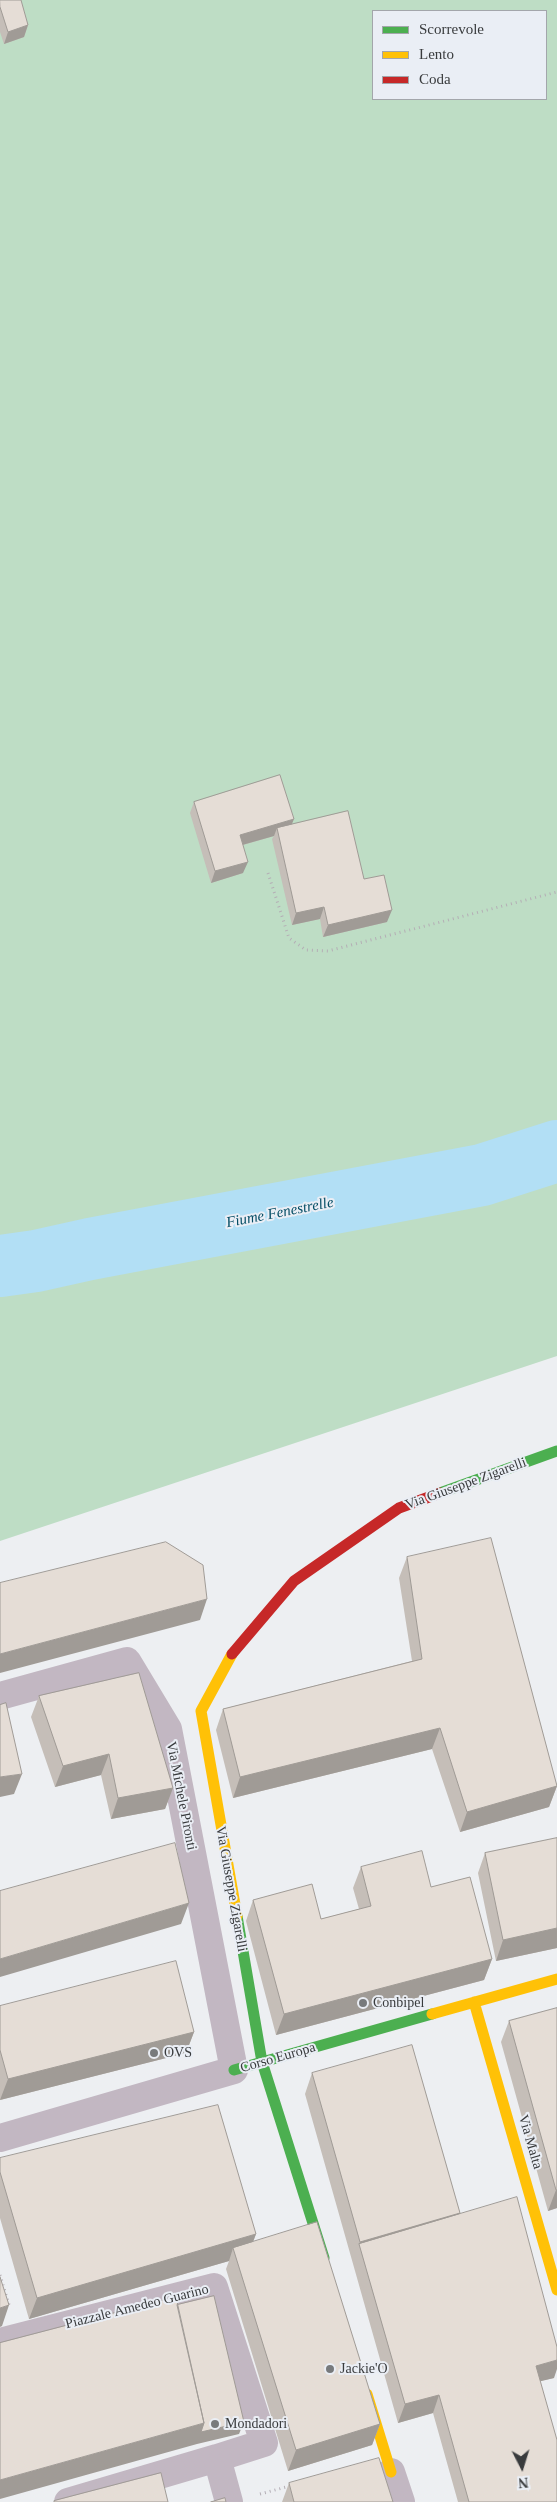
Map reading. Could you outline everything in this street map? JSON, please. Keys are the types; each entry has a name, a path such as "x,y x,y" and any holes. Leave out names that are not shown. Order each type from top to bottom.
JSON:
{"street":[{"name":"Via Giuseppe Zigarelli","path":"328,2272 262,2062 201,1711 227,1659 294,1581 399,1508 557,1451"},
{"name":"Via Michele Pironti","path":"0,1696 127,1661 168,1729 234,2070"},
{"name":"Corso Europa","path":"0,2138 557,1979"},
{"name":"Via Malta","path":"474,2002 557,2290"},
{"name":"Piazzale Amedeo Guarino","path":"0,2342 214,2287 264,2443 68,2502"},
{"path":"363,2383 401,2502"},
{"path":"218,2458 241,2499"}],"path":[{"path":"268,872 289,938 306,950 328,951 557,892"},
{"path":"241,2499 291,2485"}],"green space":[{"path":"0,0 557,0 557,1356 0,1541"}],"building":[{"path":"0,0 21,0 28,25 8,32 0,7"},
{"path":"280,775 294,819 240,835 248,862 215,871 194,802"},
{"path":"348,811 364,879 384,875 392,910 328,925 324,907 296,913 277,828"},
{"path":"491,1538 557,1786 467,1812 440,1728 240,1777 223,1709 422,1659 407,1557"},
{"path":"166,1542 203,1565 207,1599 0,1654 0,1583"},
{"path":"139,1673 173,1788 118,1798 109,1754 63,1766 39,1696"},
{"path":"6,1703 22,1774 0,1777 0,1705"},
{"path":"557,1838 557,1928 503,1940 485,1853"},
{"path":"175,1843 189,1903 0,1959 0,1891"},
{"path":"422,1851 431,1887 470,1877 492,1959 284,2014 253,1900 312,1884 321,1919 371,1906 361,1867"},
{"path":"176,1961 194,2032 8,2079 0,2050 0,2006"},
{"path":"557,2008 557,2190 556,2190 509,2021"},
{"path":"412,2045 460,2213 360,2242 312,2073"},
{"path":"218,2105 256,2234 37,2298 0,2172 0,2158"},
{"path":"517,2197 557,2347 557,2360 536,2366 557,2440 557,2502 469,2502 439,2395 405,2404 359,2244"},
{"path":"317,2222 380,2424 296,2450 233,2248"},
{"path":"0,2277 9,2305 0,2308"},
{"path":"214,2296 244,2422 201,2432 204,2423 177,2305"},
{"path":"176,2297 204,2423 0,2480 0,2343"},
{"path":"379,2458 393,2502 294,2502 289,2483"},
{"path":"161,2473 168,2502 54,2502 54,2501"},
{"path":"225,2498 226,2502 211,2502"}],"waterway":[{"name":"Fiume Fenestrelle","path":"0,1266 36,1261 90,1249 482,1175 557,1151"}],"traffic: fast":[{"path":"440,1493 557,1451"},
{"path":"237,1916 262,2062 324,2258"},
{"path":"234,2070 432,2014"}],"traffic: slow":[{"path":"232,1654 201,1711 237,1916"},
{"path":"432,2014 557,1979"},
{"path":"474,2002 557,2290"},
{"path":"367,2394 391,2472"}],"traffic: jam":[{"path":"232,1654 294,1581 399,1508 440,1493"}],"place":[{"name":"Conbipel","path":"363,2003"},
{"name":"OVS","path":"154,2053"},
{"name":"Jackie'O","path":"330,2369"},
{"name":"Mondadori","path":"215,2424"}]}
